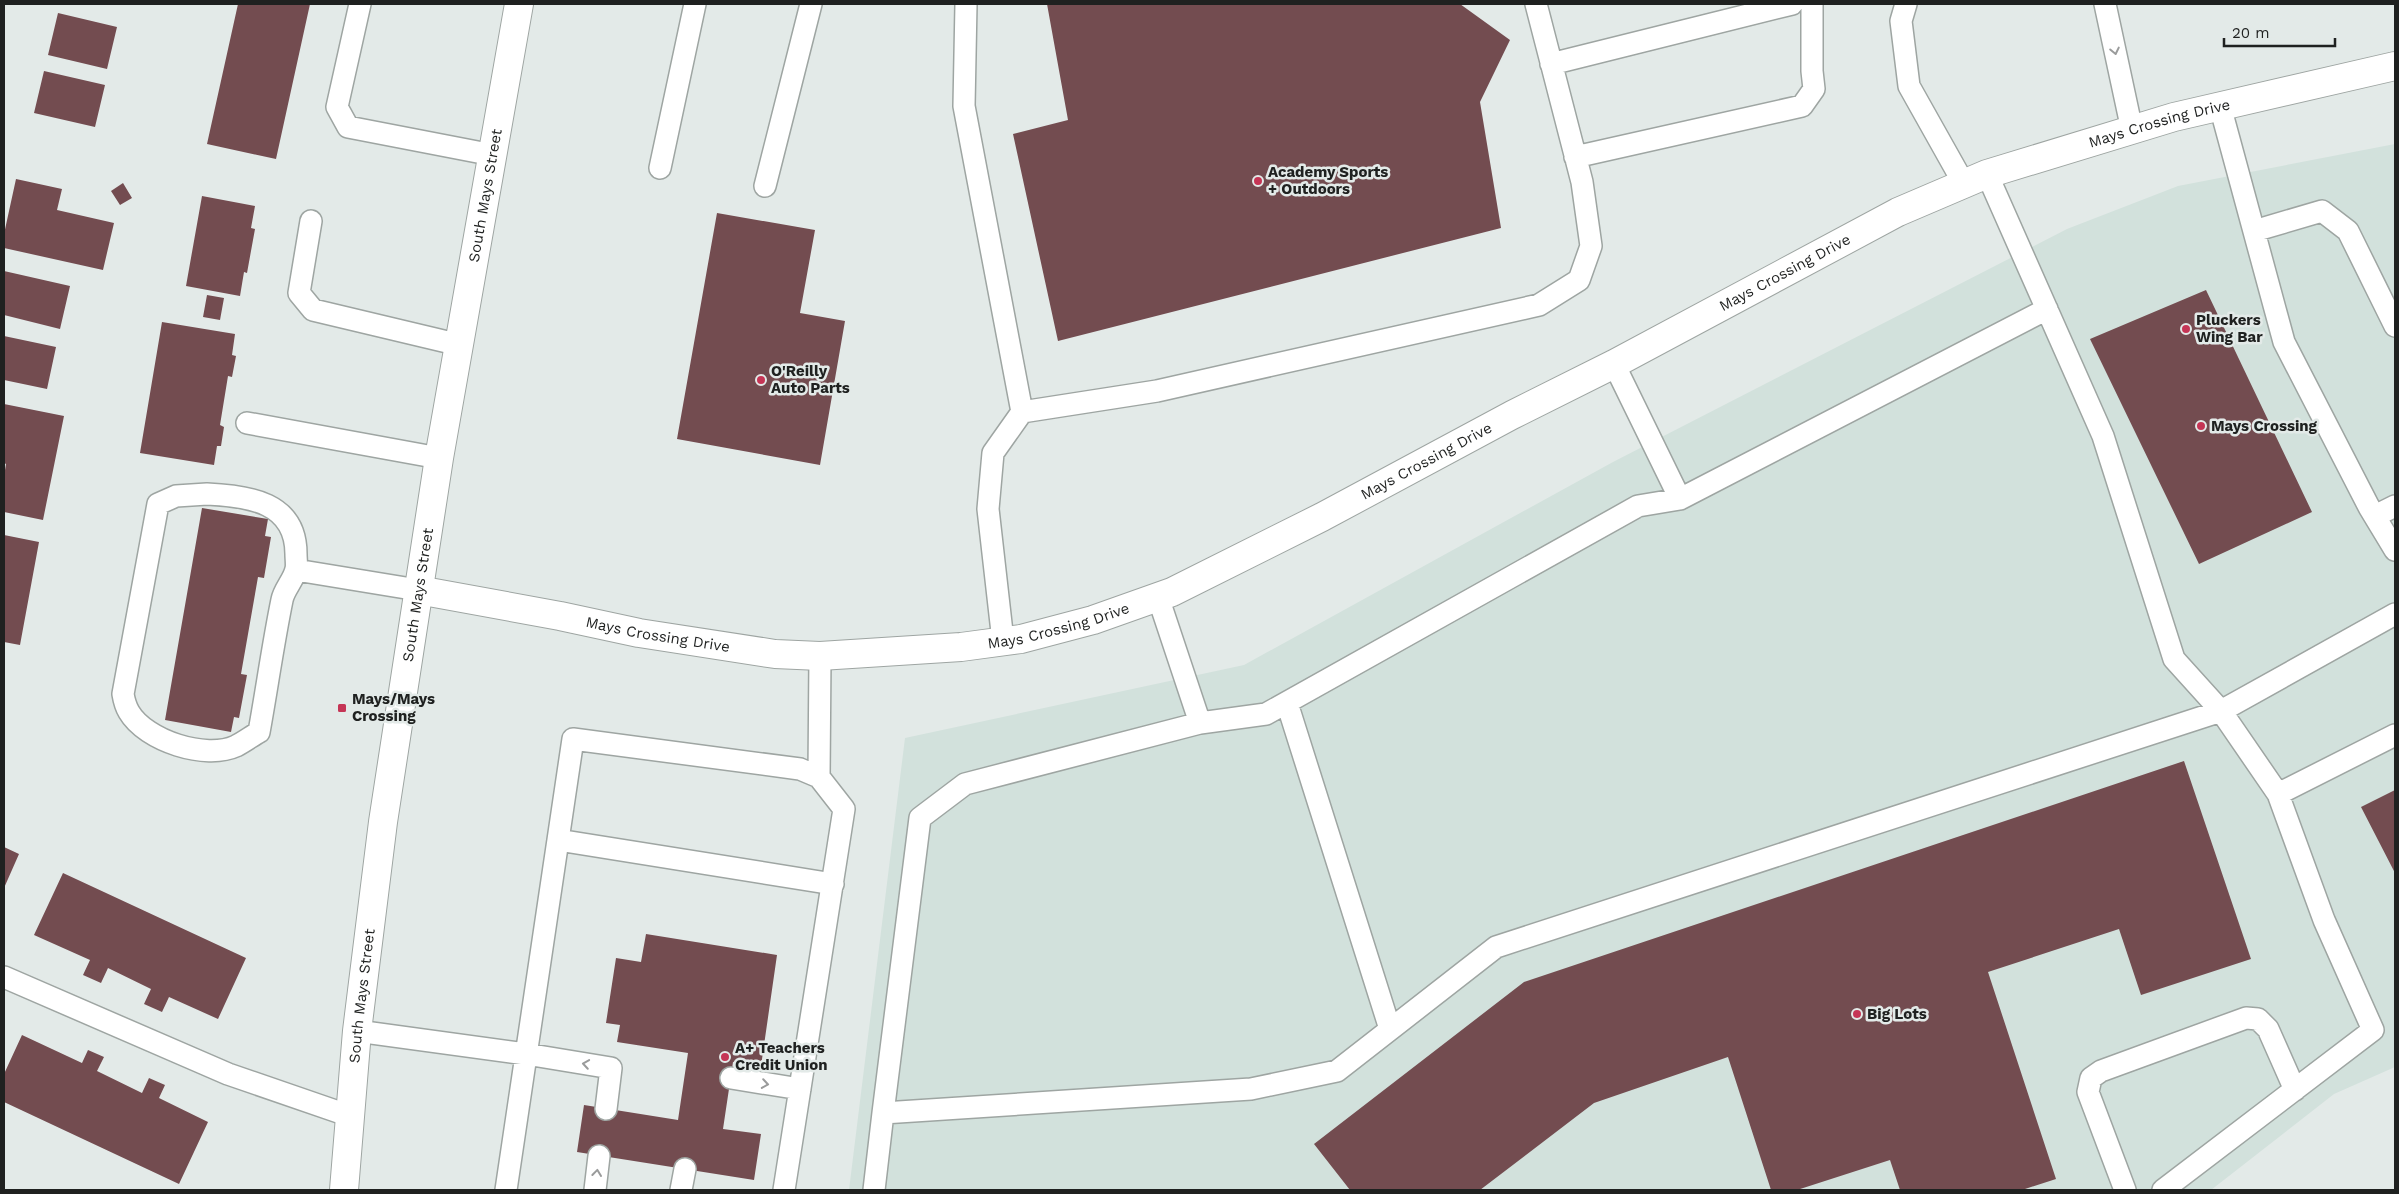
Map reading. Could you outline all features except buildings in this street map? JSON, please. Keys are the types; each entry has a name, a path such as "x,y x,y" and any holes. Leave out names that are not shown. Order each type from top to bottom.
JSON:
{"street":[{"name":"South Mays Street","path":"344,1190 357,1031 382,822 439,458 519,4"},
{"name":"Mays Crossing Drive","path":"418,590 560,616 639,634 776,654 820,656 961,647 1003,641 1093,620 1158,597 1322,517 1898,212 1976,179 2174,117 2395,66"}],"lane":[{"path":"360,4 336,107 348,127 493,155"},
{"path":"660,168 695,4"},
{"path":"765,186 811,4"},
{"path":"966,4 964,106 1022,412"},
{"path":"1003,641 988,509 993,453 1022,412 1157,391 1539,305 1579,280 1591,246 1582,182 1536,4"},
{"path":"1551,64 1792,4"},
{"path":"1575,157 1802,106 1814,89 1812,71 1812,4"},
{"path":"1906,4 1901,22 1909,86 1976,179 2047,309 2103,436 2174,659 2221,711 2278,794 2324,920 2373,1030 2163,1190"},
{"path":"2105,4 2132,130"},
{"path":"2220,106 2284,342 2375,516 2395,550"},
{"path":"2254,231 2322,211 2348,230 2395,326"},
{"path":"311,221 299,293 313,310 460,345"},
{"path":"874,1190 920,818 965,784 1200,723 1266,714 1638,506 1680,500 2047,309"},
{"path":"1614,364 1680,500"},
{"path":"247,423 439,458"},
{"path":"216,494 255,500 274,509 291,524 296,544 296,570 282,597 259,732 235,747 212,751 189,749 167,741 144,728 129,713 122,694 158,504 176,496 216,494"},
{"path":"2375,516 2395,506"},
{"path":"296,570 418,590"},
{"path":"1158,597 1200,723"},
{"path":"883,1112 1251,1089 1337,1071 1496,947 2221,711 2395,614"},
{"path":"819,777 820,656"},
{"path":"1287,703 1390,1029"},
{"path":"2278,794 2395,735"},
{"path":"506,1190 573,739 800,769 819,777 844,809 784,1190"},
{"path":"558,840 833,884"},
{"path":"4,977 228,1074 350,1116"},
{"path":"2125,1190 2088,1092 2091,1078 2101,1071 2246,1018 2258,1019 2268,1029 2295,1090"},
{"path":"357,1031 526,1054 611,1068 606,1109"},
{"path":"731,1078 800,1089"},
{"path":"595,1190 599,1156"},
{"path":"681,1190 685,1168"}],"shaded area":[{"name":"Mays Crossing","path":"2395,144 2395,1067 2334,1094 2211,1190 849,1190 905,738 1244,665 1613,462 2067,229 2178,186"}],"place":[{"name":"Academy Sports + Outdoors","path":"1258,181"},
{"name":"Pluckers Wing Bar","path":"2186,329"},
{"name":"O'Reilly Auto Parts","path":"761,380"},
{"name":"Mays Crossing","path":"2201,426"},
{"name":"Mays/Mays Crossing","path":"342,708"},
{"name":"Big Lots","path":"1857,1014"},
{"name":"A+ Teachers Credit Union","path":"725,1057"}]}
